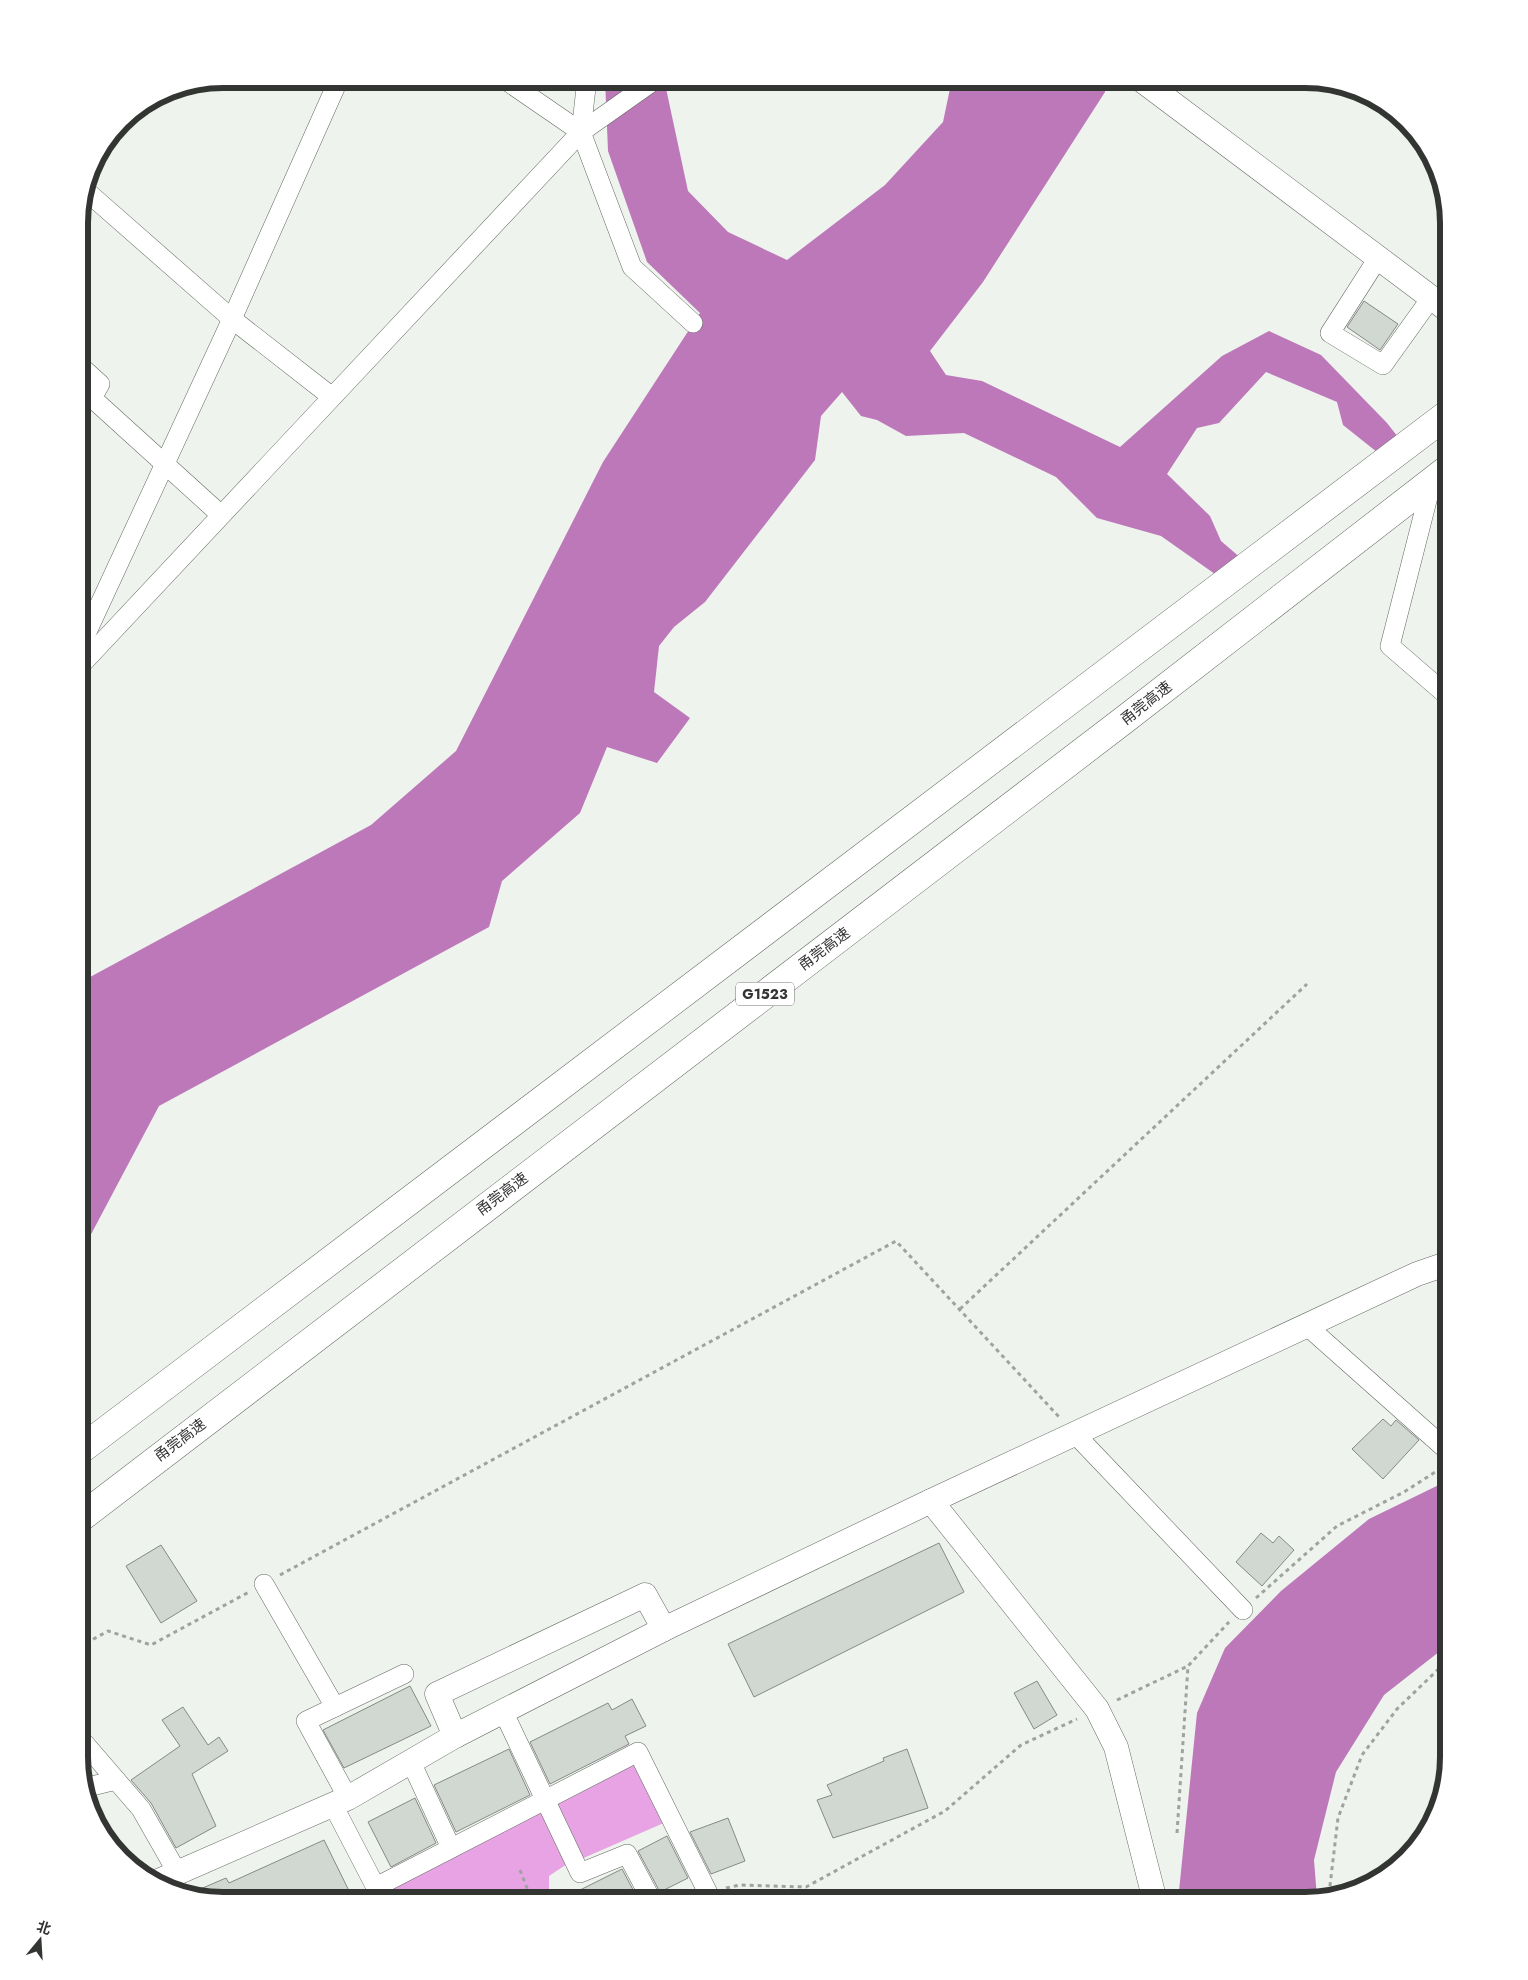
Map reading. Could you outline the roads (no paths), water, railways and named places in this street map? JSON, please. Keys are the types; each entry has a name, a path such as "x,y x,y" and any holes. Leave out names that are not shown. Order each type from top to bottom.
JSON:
{"highway":[{"path":"88,1444 1440,420"},
{"name":"甬莞高速","path":"88,1512 1116,726 1440,475"}],"street":[{"path":"88,629 232,319 335,88"},
{"path":"517,88 582,132"},
{"path":"585,88 582,132 632,268 693,323"},
{"path":"88,657 582,132 643,88"},
{"path":"1152,88 1440,304 1383,366 1330,333 1378,258"},
{"path":"91,195 232,319 332,398"},
{"path":"88,373 100,384 92,398 221,515"},
{"path":"1440,477 1390,646 1440,689"},
{"path":"164,1878 341,1802 455,1736 664,1629 1306,1325 1417,1274 1440,1266"},
{"path":"1306,1325 1440,1455"},
{"path":"1076,1435 1243,1610"},
{"path":"931,1501 1097,1710 1116,1747 1153,1892"},
{"path":"264,1584 335,1707"},
{"path":"455,1736 437,1694 645,1595 664,1629"},
{"path":"379,1892 306,1721 404,1674"},
{"path":"503,1711 580,1873 627,1854 647,1892"},
{"path":"88,1747 141,1809 177,1872"},
{"path":"383,1892 451,1848 638,1752 708,1892"},
{"path":"411,1762 451,1848"},
{"path":"91,1786 116,1780"}]}
